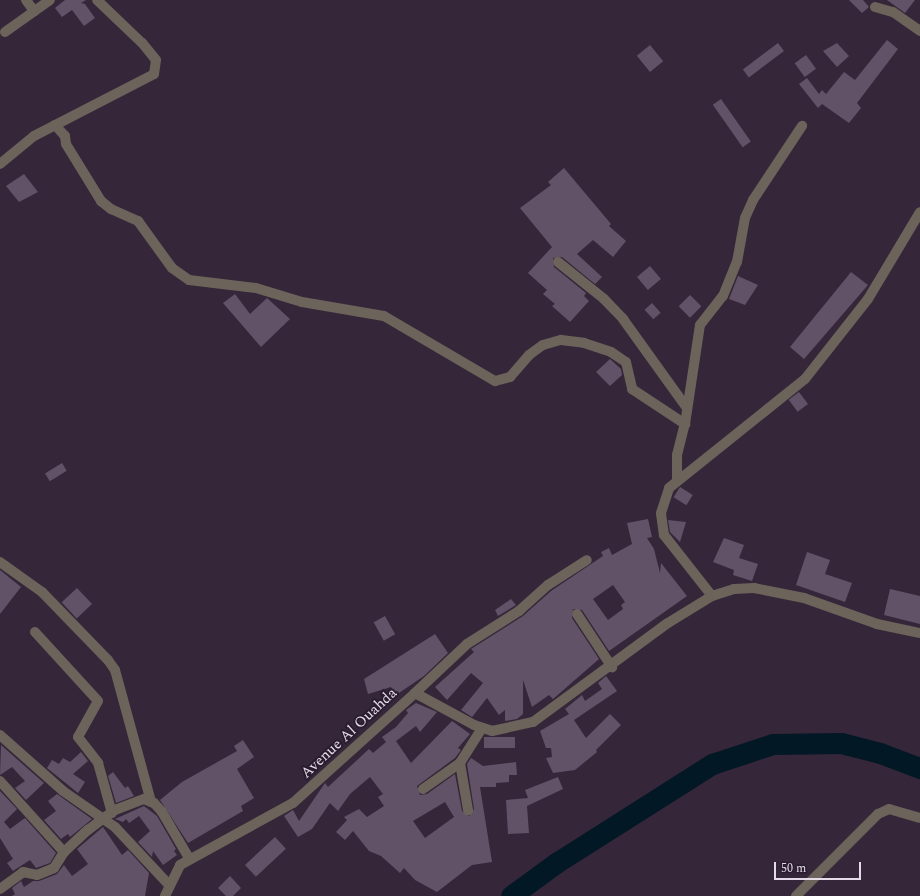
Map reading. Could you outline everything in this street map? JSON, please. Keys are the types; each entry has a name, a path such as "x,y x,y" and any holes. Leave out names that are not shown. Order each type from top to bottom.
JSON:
{"street":[{"path":"26,0 34,11"},
{"path":"5,32 50,0"},
{"path":"0,164 34,136 154,74 156,60 142,42 97,0"},
{"path":"875,7 893,12 920,31"},
{"path":"55,125 65,136 66,144 101,201 111,209 138,221 172,268 189,280 256,288 332,308 384,316 496,381 510,377 530,355 543,345 561,340 584,343 611,352 626,362 632,389 685,424"},
{"path":"677,480 677,455 685,424 700,325 723,296 737,262 745,218 753,200 802,126"},
{"path":"712,596 664,535 661,513 669,488 677,480 720,449 805,379 868,299 920,212"},
{"path":"558,262 604,299 622,319 687,408"},
{"path":"415,693 467,644 519,611 548,585 587,560"},
{"path":"0,562 42,592 111,665 151,802"},
{"name":"Avenue Al Ouahda","path":"165,896 180,864 293,803 415,693 482,728 492,730 543,717 612,667 668,623 712,596 734,589 779,592 878,624 920,634"},
{"path":"577,614 612,667"},
{"path":"35,632 98,700 78,737 98,763 112,813"},
{"path":"423,789 460,763 482,728"},
{"path":"0,735 102,821 115,827 169,885"},
{"path":"460,763 468,810"},
{"path":"0,781 64,852"},
{"path":"0,889 23,872 37,875 54,868 64,852 112,813 127,804 144,799 151,802 162,812 189,858"},
{"path":"796,896 878,814 889,809 920,818"}],"building":[{"path":"65,0 86,0 81,3 85,4 95,18 84,26 72,10 62,17 55,8"},
{"path":"849,0 863,0 869,7 862,13"},
{"path":"887,0 915,0 905,13"},
{"path":"887,40 898,49 857,103 861,108 849,123 822,104 818,108 799,84 807,78 819,94 822,90 826,94 844,72 855,80"},
{"path":"778,43 784,51 749,77 743,69"},
{"path":"837,43 849,56 837,67 823,51"},
{"path":"650,45 663,61 650,72 637,56"},
{"path":"806,55 816,69 805,77 795,63"},
{"path":"721,99 751,142 743,147 713,105"},
{"path":"564,168 611,224 609,226 626,241 613,257 593,240 577,254 602,277 595,284 562,257 553,258 554,267 586,293 584,296 589,301 570,322 552,306 555,304 543,294 547,290 528,273 552,247 520,208 551,185 548,182"},
{"path":"24,174 38,192 19,202 6,186"},
{"path":"650,266 661,279 648,290 637,277"},
{"path":"851,272 868,285 804,359 790,347"},
{"path":"738,276 758,285 745,305 729,299"},
{"path":"235,294 250,314 267,298 290,319 261,347 223,303"},
{"path":"690,295 701,306 690,318 679,306"},
{"path":"652,303 661,313 653,319 645,310"},
{"path":"610,359 621,369 622,375 610,386 596,372"},
{"path":"799,392 808,404 798,412 789,400"},
{"path":"62,463 67,471 50,481 45,474"},
{"path":"680,487 693,495 686,505 674,497"},
{"path":"648,519 652,537 647,538 654,549 660,573 661,563 687,596 609,651 582,610 573,609 572,618 599,659 553,699 549,695 532,707 523,680 523,714 517,719 505,721 505,710 499,715 487,698 472,717 461,710 483,683 471,673 447,700 435,687 474,652 471,649 523,616 551,591 603,556 601,552 609,548 612,555 632,544 627,523","holes":["613,585 625,602 621,605 623,609 608,620 593,599"]},
{"path":"668,520 686,522 680,542 670,532"},
{"path":"724,538 744,545 739,558 758,564 752,581 733,575 734,570 713,562"},
{"path":"807,552 830,560 825,574 852,583 845,602 796,585"},
{"path":"0,570 21,587 0,614"},
{"path":"77,588 92,604 77,618 62,602"},
{"path":"890,589 920,596 920,624 884,615"},
{"path":"511,599 516,605 498,616 495,610"},
{"path":"385,616 395,634 384,641 374,622"},
{"path":"435,634 448,653 424,676 396,695 391,687 368,694 364,679"},
{"path":"606,676 617,691 574,720 586,738 610,714 621,725 596,750 597,752 575,770 553,773 546,758 552,757 551,748 546,748 540,731 569,714 565,709 582,695 585,701 602,689 598,683"},
{"path":"416,703 437,712 420,732 416,726 396,741 411,763 452,721 470,734 458,748 461,750 455,758 417,786 420,795 427,794 455,774 462,811 469,816 474,809 467,764 471,758 483,766 516,762 517,775 509,775 509,782 496,783 496,787 480,787 492,862 472,865 437,892 415,880 404,868 400,873 381,856 369,851 353,831 345,840 336,832 347,820 344,817 359,809 367,817 384,806 378,797 383,794 370,777 350,794 338,811 330,803 312,829 298,837 284,816 293,810 299,821 325,783 328,787 369,749 373,753 386,742 382,737 396,727 408,713 406,710","holes":["445,802 454,817 425,838 413,821"]},
{"path":"484,737 515,737 515,748 484,748"},
{"path":"243,740 254,757 237,769 254,798 241,806 243,811 188,843 160,800 182,782 237,751 234,746"},
{"path":"1,745 44,783 26,800 15,788 25,781 12,767 0,775"},
{"path":"81,752 88,761 73,774 85,782 78,793 47,768 52,760 59,764 63,758 70,762"},
{"path":"113,772 125,788 128,786 134,796 116,803 108,776"},
{"path":"558,777 563,789 527,806 529,833 508,834 506,800 528,798 525,790"},
{"path":"0,791 17,809 4,822 10,829 25,818 56,853 50,863 36,868 30,860 13,871 7,863 13,859 0,838"},
{"path":"57,794 92,819 70,837 68,834 61,839 44,820 56,811 48,801"},
{"path":"144,806 157,816 176,849 174,851 177,855 163,865 153,851 152,857 138,842 150,831 139,816 129,823 126,819 123,822 115,819"},
{"path":"103,827 122,855 128,850 149,873 145,896 12,896 15,894 12,888 21,881 24,887 33,881 39,881 57,874 64,865 72,876 88,864 77,849"},
{"path":"275,837 286,849 256,877 245,865"},
{"path":"230,876 241,888 233,896 226,896 218,888"}],"waterway":[{"path":"511,896 556,863 712,764 773,744 841,743 880,753 920,768"}]}
